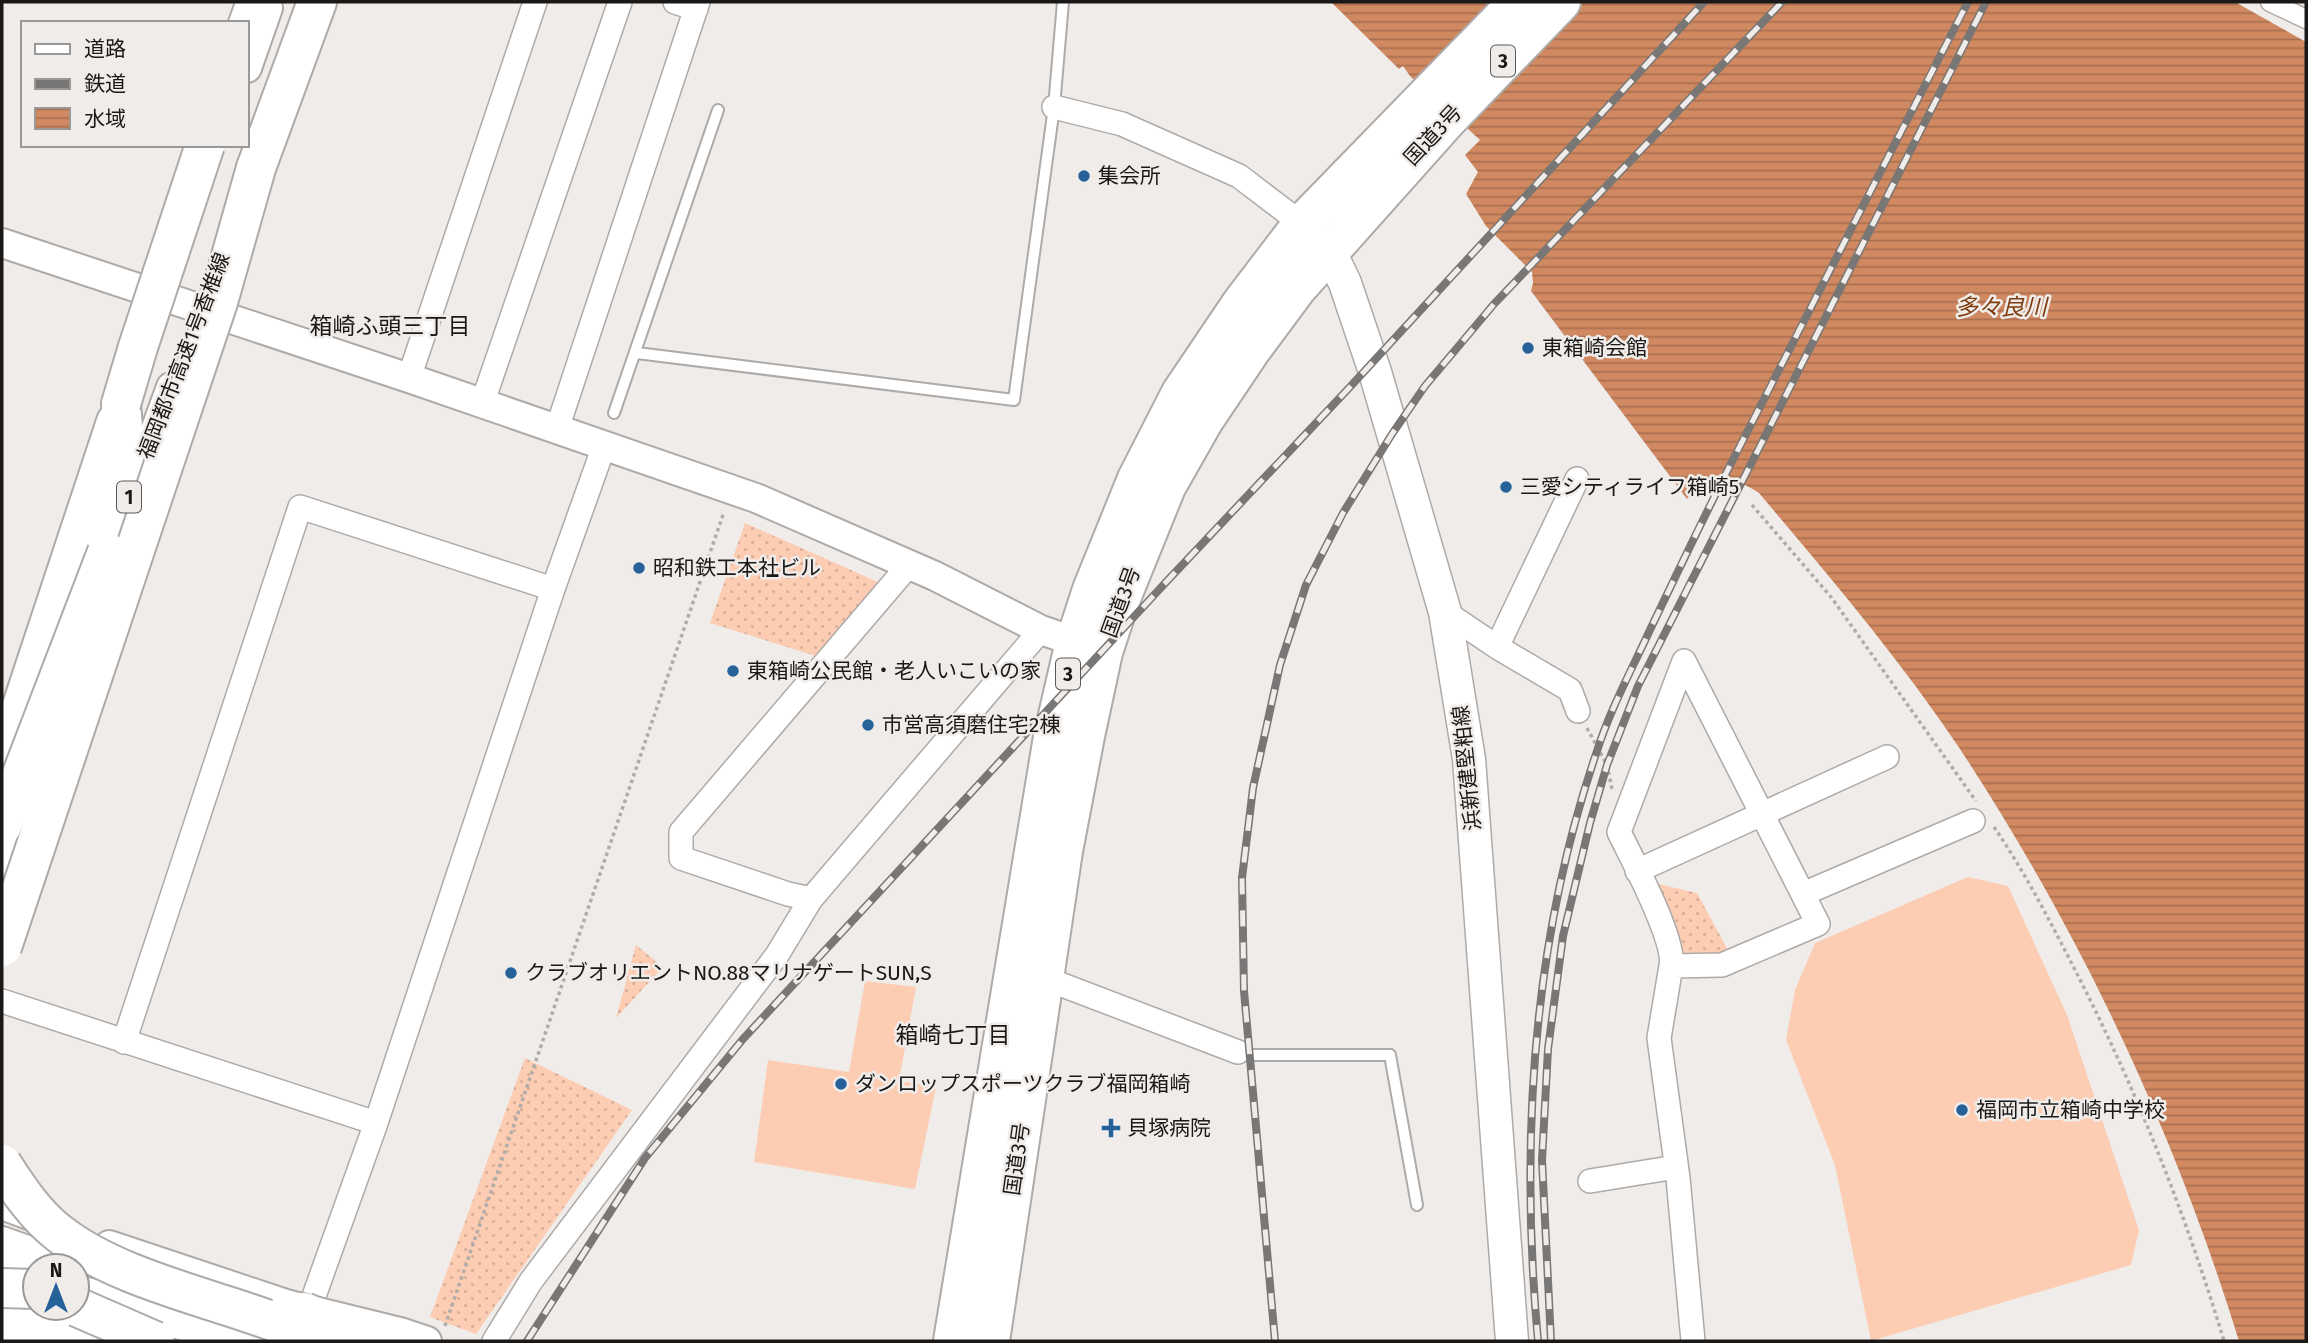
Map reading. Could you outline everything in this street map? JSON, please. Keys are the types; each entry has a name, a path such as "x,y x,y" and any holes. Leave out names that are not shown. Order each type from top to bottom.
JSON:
{"highway":[{"path":"248,24 256,2"},
{"name":"福岡都市高速1号香椎線","path":"2,826 256,168 317,2"},
{"name":"国道3号","path":"989,1341 1063,851 1073,641 1119,603 1166,487 1204,420 1251,349 1358,216 1431,113 1518,2"},
{"name":"国道3号","path":"953,1341 1053,737 1073,641 1137,479 1181,393 1241,304 1302,224 1561,2"},
{"name":"福岡都市高速1号香椎線","path":"2,766 204,147"},
{"path":"2,947 218,302 256,168"},
{"path":"2,866 128,485 121,404"},
{"path":"2,1164 18,1189 59,1234 101,1258 153,1282 327,1341"},
{"path":"2,1259 21,1276"},
{"path":"2,1288 21,1288"},
{"path":"91,1298 151,1311 250,1341"},
{"path":"286,1304 370,1341"},
{"path":"91,1312 169,1340"},
{"path":"2,1324 37,1327 110,1341"}],"main road":[{"name":"浜新建堅粕線","path":"1302,224 1330,252 1345,283 1375,372 1445,612 1469,759 1512,1341"}],"street":[{"path":"248,65 270,2"},
{"path":"2,877 178,367 196,307 306,2"},
{"path":"409,378 535,2"},
{"path":"482,404 620,2"},
{"path":"2270,2 2306,19"},
{"path":"557,429 690,4"},
{"path":"1054,107 1122,124 1239,176 1302,224"},
{"path":"2,736 101,443 146,347 218,147"},
{"path":"2,243 409,378 757,498 1073,641 811,899 776,955 531,1281 494,1341"},
{"path":"298,1341 376,1123 553,589 604,446"},
{"path":"1497,646 1577,479"},
{"path":"124,1042 300,507 553,589"},
{"path":"811,899 788,894 681,858 681,832 909,565"},
{"path":"1445,612 1570,690 1578,711"},
{"path":"1671,966 1722,965 1818,924 1684,661 1619,832 1665,932 1672,959 1659,1038 1676,1167 1693,1341"},
{"path":"1637,871 1887,757"},
{"path":"1803,894 1981,817"},
{"path":"1044,978 1238,1052"},
{"path":"2,1001 376,1123"},
{"path":"1590,1181 1676,1167"},
{"path":"2,1205 85,1237 286,1304 400,1332 436,1335"},
{"path":"2,1241 33,1252"},
{"path":"91,1273 284,1341"},
{"path":"2,1281 21,1285"},
{"path":"2,1317 169,1340"}],"lane":[{"path":"637,353 1014,400 1054,107 1063,2"},
{"path":"614,413 637,353 718,110"},
{"path":"1238,1052 1249,1055 1390,1055 1417,1205"}],"path":[{"path":"436,1335 732,490"},
{"path":"1752,505 1831,597 2044,909 2134,1091 2176,1197 2224,1341"},
{"path":"1578,711 1607,765 1612,792"}],"shaded area":[{"path":"745,523 878,582 816,656 710,623"},
{"name":"福岡市立箱崎中学校","path":"1968,877 2008,886 2067,1015 2139,1230 2131,1265 1871,1341 1835,1165 1786,1040 1795,990 1815,943"},
{"path":"1654,883 1697,893 1729,952 1717,959 1683,960"},
{"path":"636,945 663,967 616,1018"},
{"name":"ダンロップスポーツクラブ福岡箱崎","path":"865,981 916,987 899,1081 936,1087 915,1189 754,1162 768,1060 849,1072"},
{"path":"525,1058 632,1110 476,1334 430,1317"}],"water":[{"name":"多々良川","path":"1331,2 2235,2 2306,42 2306,1341 2239,1341 2185,1185 2120,1034 2044,887 1958,746 1911,680 1759,493 1739,482 1720,478 1702,483 1687,499 1531,291 1532,272 1486,226 1466,194 1478,172 1465,155 1480,140 1410,76 1403,66 1399,69"}],"railway":[{"path":"527,1341 645,1158 743,1039 1704,2"},
{"path":"1275,1341 1244,991 1242,878 1253,788 1280,665 1306,585 1343,513 1425,386 1494,304 1782,2"},
{"path":"1538,1341 1530,1192 1536,1043 1558,895 1575,823 1597,751 1621,691 1717,491 1968,2"},
{"path":"1551,1341 1542,1160 1548,1049 1563,936 1607,765 1638,686 1986,2"}],"place":[{"name":"集会所","path":"1084,176"},
{"name":"東箱崎会館","path":"1528,348"},
{"name":"三愛シティライフ箱崎5","path":"1506,487"},
{"name":"昭和鉄工本社ビル","path":"639,568"},
{"name":"東箱崎公民館・老人いこいの家","path":"733,671"},
{"name":"市営高須磨住宅2棟","path":"868,725"},
{"name":"クラブオリエントNO.88マリナゲートSUN,S","path":"511,973"},
{"name":"ダンロップスポーツクラブ福岡箱崎","path":"841,1084"},
{"name":"福岡市立箱崎中学校","path":"1962,1110"},
{"name":"貝塚病院","path":"1111,1128"}],"district":[{"name":"箱崎ふ頭三丁目","path":"390,326"},
{"name":"箱崎七丁目","path":"953,1035"}]}
